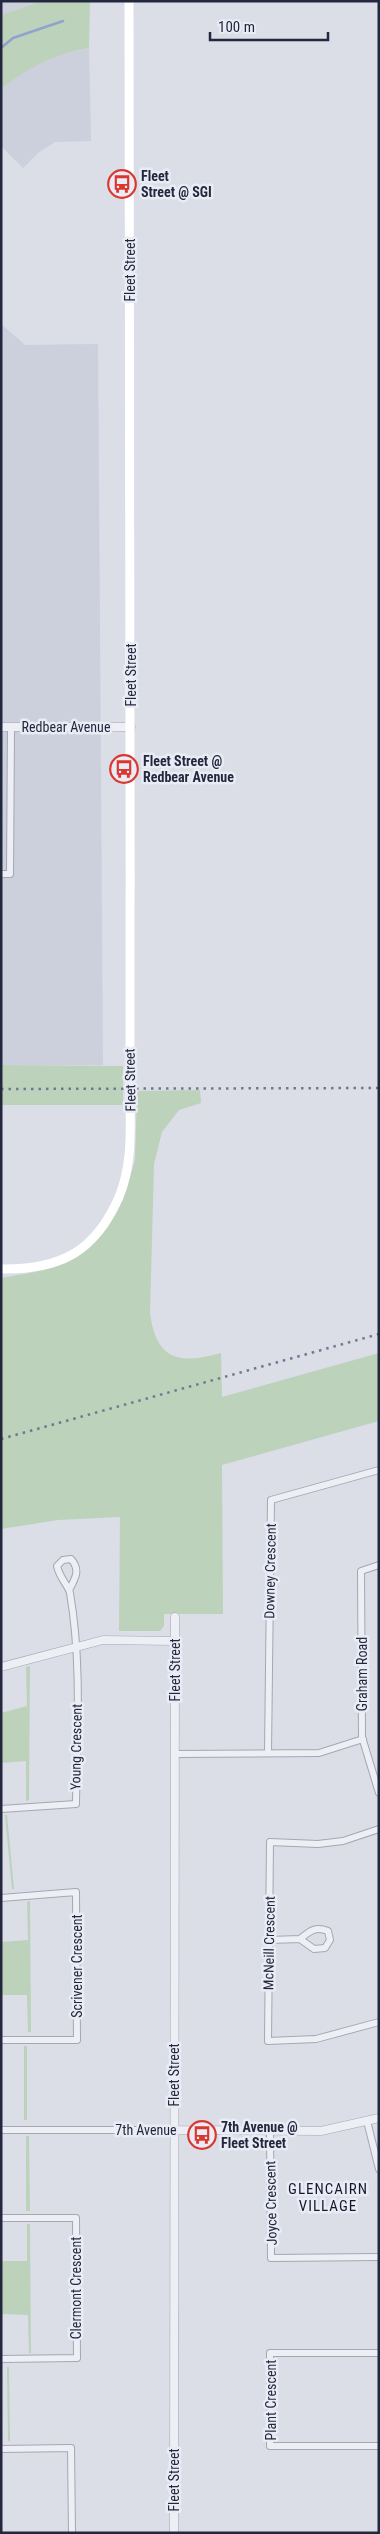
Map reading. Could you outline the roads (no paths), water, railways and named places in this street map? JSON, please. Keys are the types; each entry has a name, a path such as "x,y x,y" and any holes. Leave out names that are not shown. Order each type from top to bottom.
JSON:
{"main road":[{"name":"Fleet Street","path":"1,1269 46,1265 69,1258 94,1240 119,1197 132,1150 130,1088 129,1"}],"street":[{"name":"Redbear Avenue","path":"1,727 131,727"},
{"path":"1,874 10,874 12,727"},
{"name":"Downey Crescent","path":"268,1753 271,1500 379,1470"},
{"path":"69,1590 77,1575 76,1564 71,1560 63,1560 57,1566 59,1577 69,1590 78,1646"},
{"name":"Graham Road","path":"379,1565 361,1571 363,1739 379,1793"},
{"name":"Fleet Street","path":"174,1618 174,2533"},
{"path":"1,1667 103,1640 174,1641"},
{"name":"Young Crescent","path":"1,1809 76,1804 78,1646"},
{"path":"175,1754 319,1753 363,1739"},
{"name":"McNeill Crescent","path":"379,1829 343,1841 318,1844 270,1842 268,2041 316,2038 379,2022"},
{"name":"Scrivener Crescent","path":"1,1898 76,1892 77,2020 77,2040 1,2040"},
{"path":"270,1940 300,1939 314,1948 325,1948 330,1940 328,1931 320,1928 312,1930 300,1939"},
{"name":"7th Avenue","path":"1,2130 321,2131 379,2118"},
{"path":"367,2121 379,2169"},
{"name":"Joyce Crescent","path":"270,2130 272,2258 379,2257"},
{"name":"Clermont Crescent","path":"1,2218 76,2218 77,2349 77,2358 1,2359"},
{"name":"Plant Crescent","path":"379,2353 270,2353 270,2446 379,2446"},
{"path":"1,2449 71,2448 72,2533"}],"waterway":[{"path":"1,48 13,38 63,21"}],"railway":[{"path":"1,1089 379,1088"},
{"path":"1,1439 379,1334"}],"place":[{"name":"Fleet Street @ SGI","path":"122,184"},
{"name":"Fleet Street @ Redbear Avenue","path":"124,769"},
{"name":"7th Avenue @ Fleet Street","path":"202,2135"}],"district":[{"name":"GLENCAIRN VILLAGE","path":"328,2198"}]}
